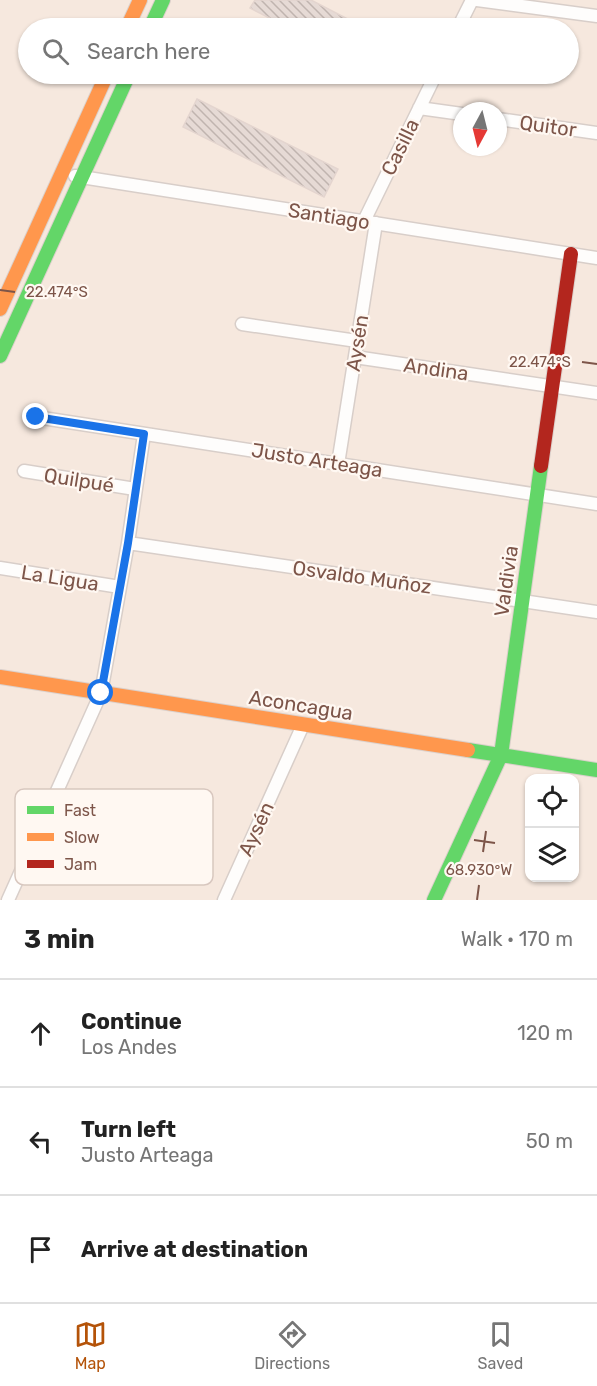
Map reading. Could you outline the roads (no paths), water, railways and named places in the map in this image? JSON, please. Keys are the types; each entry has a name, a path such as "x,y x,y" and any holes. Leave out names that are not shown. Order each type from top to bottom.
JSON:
{"street":[{"path":"132,18 140,0"},
{"path":"155,18 163,0"},
{"path":"464,18 475,0 538,4 597,16"},
{"path":"2,300 102,84"},
{"path":"0,356 124,84"},
{"name":"Casilla","path":"370,222 431,84"},
{"path":"419,108 453,113"},
{"name":"Quitor","path":"507,120 597,133"},
{"name":"Santiago","path":"62,174 597,258"},
{"name":"Aysén","path":"338,464 355,357 370,222"},
{"name":"Valdivia","path":"434,900 501,755 571,254"},
{"path":"242,324 357,341"},
{"name":"Andina","path":"355,357 597,393"},
{"name":"Justo Arteaga","path":"36,417 597,504"},
{"path":"58,789 101,693 128,543 144,434"},
{"name":"Quilpué","path":"24,471 135,489"},
{"name":"Osvaldo Muñoz","path":"128,543 597,612"},
{"name":"La Ligua","path":"0,568 120,587"},
{"name":"Aconcagua","path":"0,677 597,770"},
{"name":"Aysén","path":"224,900 303,725"},
{"path":"8,900 15,884"}]}
